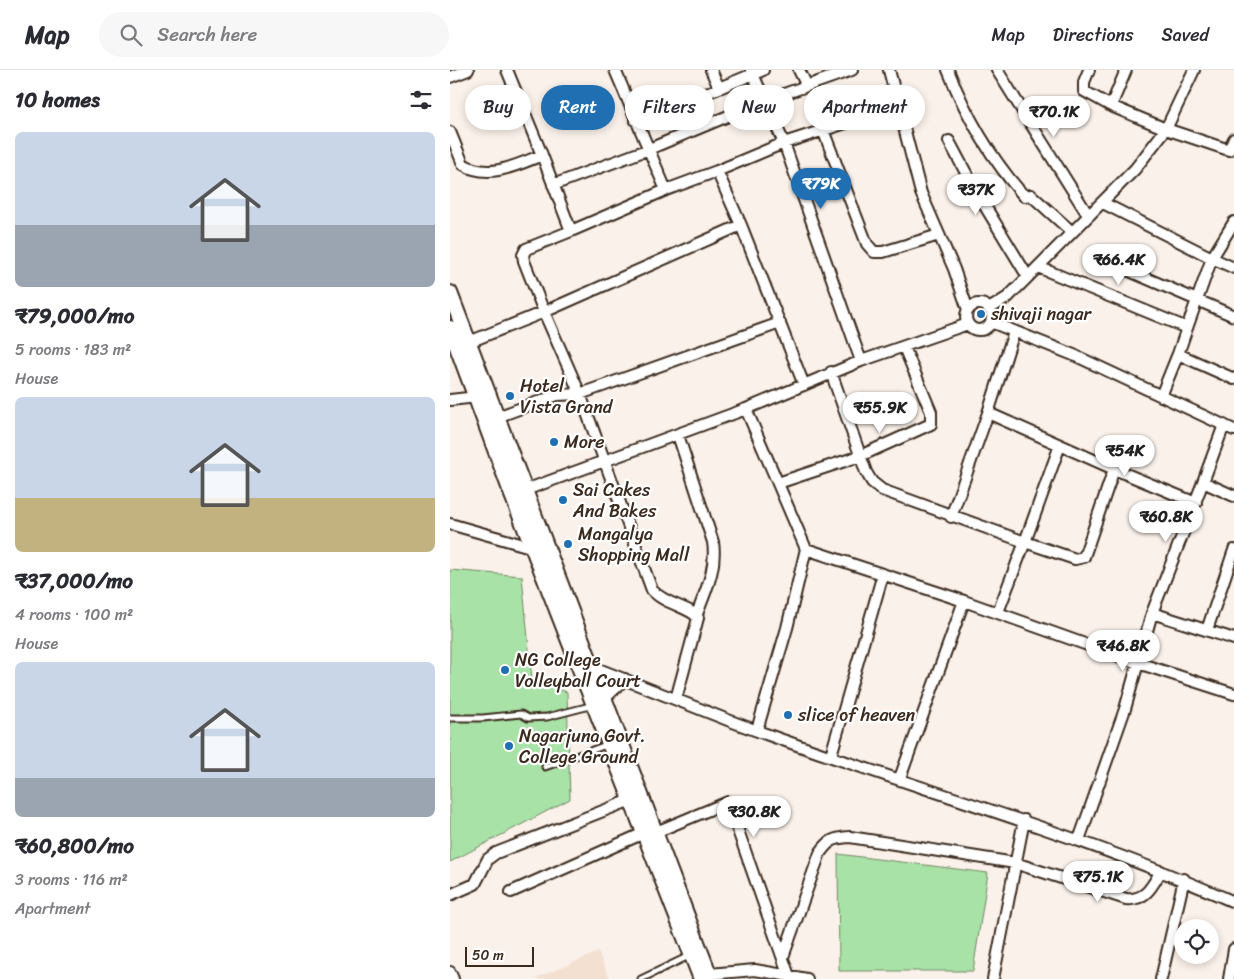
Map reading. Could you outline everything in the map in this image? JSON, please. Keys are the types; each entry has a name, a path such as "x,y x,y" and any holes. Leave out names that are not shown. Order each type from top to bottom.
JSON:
{"main road":[{"path":"450,293 593,667 609,744 631,800 650,833 691,955 707,977"},
{"path":"450,328 512,495 599,701 707,977"}],"street":[{"path":"450,77 468,70"},
{"path":"508,70 571,231"},
{"path":"615,70 625,94"},
{"path":"711,70 718,88"},
{"path":"714,90 752,72 764,70"},
{"path":"799,70 806,85"},
{"path":"810,85 852,70"},
{"path":"889,70 893,85"},
{"path":"948,70 961,102 1008,179 1024,196 1031,195 1072,232"},
{"path":"997,70 1088,215"},
{"path":"1089,70 1084,82 1084,91 1112,106 1166,129 1232,150 1234,139"},
{"path":"1112,106 1126,70"},
{"path":"989,309 1008,297 1135,169 1166,129 1194,70"},
{"path":"752,72 757,85"},
{"path":"553,184 724,117"},
{"path":"640,130 666,190"},
{"path":"778,130 861,361"},
{"path":"696,614 664,601 652,590 580,394 524,261 524,252 532,246 666,190 784,143 823,130 870,248 874,252 883,252 939,235"},
{"path":"904,130 921,193 954,269 968,310"},
{"path":"450,132 462,164 480,171 510,168 542,154"},
{"path":"949,141 974,188 1028,277"},
{"path":"717,171 741,225 804,385"},
{"path":"1103,203 1234,268"},
{"path":"1161,396 1212,258 1234,222"},
{"path":"469,342 544,312 741,225"},
{"path":"1038,267 1187,328"},
{"path":"1127,270 1234,316"},
{"path":"981,304 989,309 991,322 980,330 975,329 968,324 966,316 968,310 971,306 981,304"},
{"path":"497,417 557,395 580,394 780,322"},
{"path":"991,322 1076,356 1234,430"},
{"path":"512,495 746,409 861,361 968,324"},
{"path":"951,517 1014,332"},
{"path":"778,483 860,456 930,424 931,412 904,347"},
{"path":"1178,354 1234,379"},
{"path":"832,372 860,456 872,482 882,490 951,517 1075,559 1084,557 1114,469"},
{"path":"450,400 477,397"},
{"path":"746,409 806,549 787,628 757,730"},
{"path":"988,413 1196,503"},
{"path":"1079,840 1125,708 1152,613 1196,503 1224,425"},
{"path":"676,699 698,622 696,614 713,572 715,552 678,435"},
{"path":"998,612 1060,445"},
{"path":"1203,482 1234,496"},
{"path":"450,524 534,548"},
{"path":"806,549 998,612 1138,663 1234,694"},
{"path":"1207,630 1234,550"},
{"path":"831,755 883,574"},
{"path":"900,778 964,601"},
{"path":"1152,613 1234,640"},
{"path":"593,667 757,730 1079,840 1184,879 1234,902"},
{"path":"599,701 625,679"},
{"path":"450,895 475,884 488,859 496,853 631,800"},
{"path":"511,892 728,802 789,976"},
{"path":"993,979 1024,820"},
{"path":"782,957 820,853 827,842 835,838 850,837 1015,863 1134,900 1150,891 1161,871"},
{"path":"1161,979 1184,879"},
{"path":"1229,979 1234,948"},
{"path":"707,977 755,970 807,979"},
{"path":"450,972 453,979"}],"lane":[{"path":"450,718 483,718 522,714 528,718 547,717 599,701"},
{"path":"545,768 609,744"},
{"path":"641,979 691,955"}],"shaded area":[{"path":"598,952 610,979 534,979"}],"green space":[{"name":"Nagarjuna Govt. College Ground","path":"450,570 522,576 532,680 567,692 570,799 450,862"},
{"path":"838,854 988,873 973,971 839,971"}],"place":[{"name":"shivaji nagar","path":"981,314"},
{"name":"Hotel Vista Grand","path":"510,396"},
{"name":"More","path":"554,442"},
{"name":"Sai Cakes And Bakes","path":"563,500"},
{"name":"Mangalya Shopping Mall","path":"568,544"},
{"name":"NG College Volleyball Court","path":"505,670"},
{"name":"slice of heaven","path":"788,715"},
{"name":"Nagarjuna Govt. College Ground","path":"509,746"}]}
